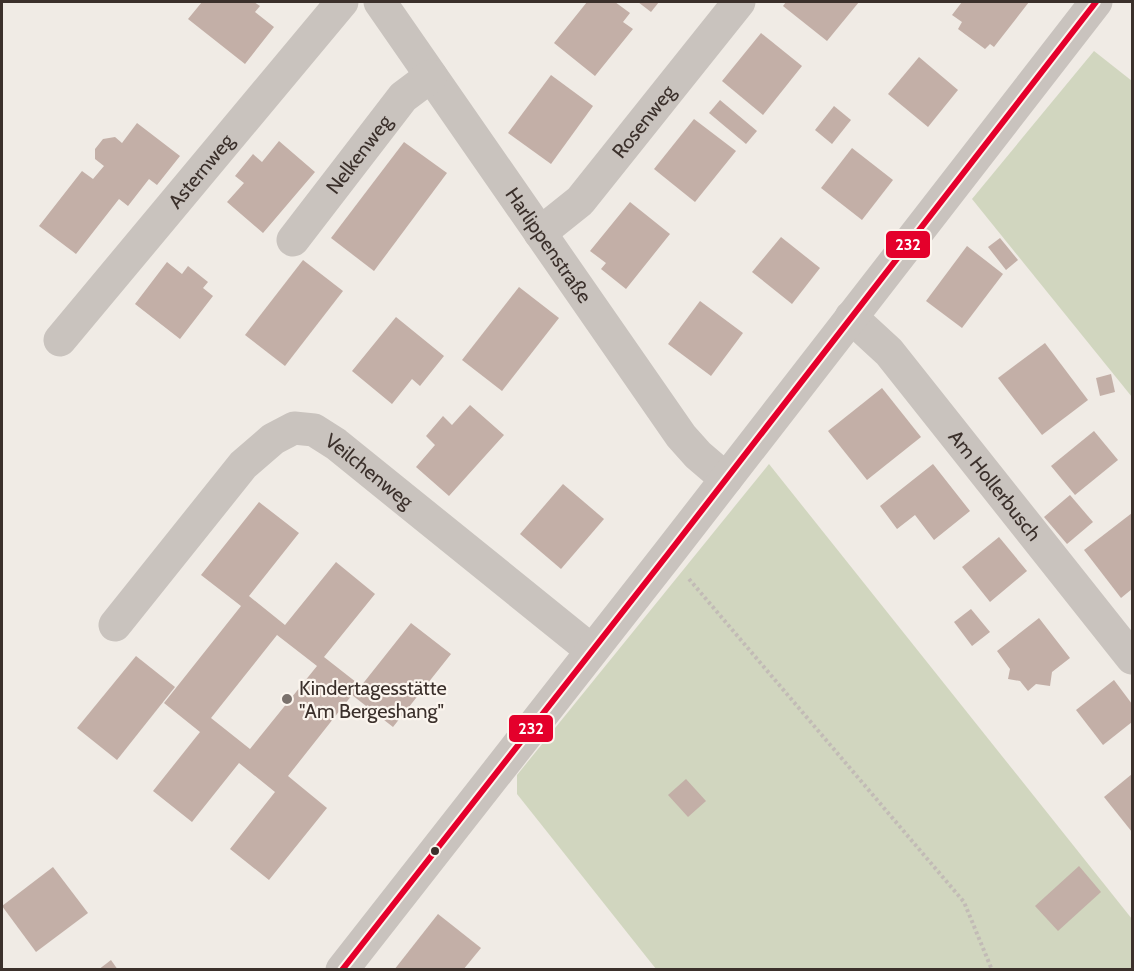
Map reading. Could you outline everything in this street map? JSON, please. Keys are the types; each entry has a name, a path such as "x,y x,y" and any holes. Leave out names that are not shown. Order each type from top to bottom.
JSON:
{"street":[{"name":"Asternweg","path":"60,340 342,2"},
{"name":"Harlippenstraße","path":"380,2 681,436 726,479"},
{"name":"Rosenweg","path":"540,233 580,201 739,2"},
{"path":"342,969 668,554 1096,2"},
{"name":"Nelkenweg","path":"293,240 403,97 431,76"},
{"name":"Am Hollerbusch","path":"851,317 889,352 1132,658"},
{"name":"Veilchenweg","path":"115,625 243,465 273,440 294,428 314,430 345,452 591,650"}],"path":[{"path":"668,554 964,902 992,969"}],"green space":[{"path":"1094,51 1132,81 1132,397 972,199"},
{"path":"769,464 1132,919 1132,969 656,969 517,794 517,775"}],"building":[{"path":"202,2 254,2 260,6 255,12 274,27 245,64 188,19"},
{"path":"587,2 615,2 630,13 623,22 633,29 595,76 554,43"},
{"path":"638,2 659,2 651,12"},
{"path":"786,2 859,2 827,41 783,6"},
{"path":"962,2 1029,2 994,47 990,44 985,49 958,29 962,22 952,15"},
{"path":"761,33 802,66 763,115 722,81"},
{"path":"919,57 958,90 928,127 888,94"},
{"path":"551,75 593,106 551,164 508,133"},
{"path":"720,100 757,131 746,144 709,113"},
{"path":"834,106 851,120 832,144 815,130"},
{"path":"694,119 736,151 695,202 654,169"},
{"path":"137,123 180,156 157,185 149,179 128,206 119,199 76,254 39,226 82,171 93,179 104,166 95,159 95,149 103,139 115,137 122,143"},
{"path":"279,141 315,172 263,233 227,202 244,183 235,176 253,154 262,162"},
{"path":"404,142 447,173 374,271 331,238"},
{"path":"852,148 893,180 862,220 821,188"},
{"path":"630,202 670,234 626,289 601,269 606,263 590,251"},
{"path":"781,237 820,268 792,304 752,272"},
{"path":"1000,238 1018,260 1006,270 988,247"},
{"path":"967,246 1003,274 962,328 926,301"},
{"path":"303,260 343,291 285,366 245,335"},
{"path":"167,262 182,274 188,266 208,282 203,288 213,296 180,339 135,304"},
{"path":"519,287 559,318 502,391 462,360"},
{"path":"700,301 743,333 711,376 668,344"},
{"path":"396,317 444,356 420,386 412,379 392,404 352,371"},
{"path":"1045,343 1088,400 1042,435 998,378"},
{"path":"1111,374 1115,392 1100,396 1096,378"},
{"path":"882,388 921,437 867,480 828,431"},
{"path":"470,405 504,435 449,496 416,467 435,445 426,436 443,416 452,425"},
{"path":"1094,431 1118,460 1075,495 1051,466"},
{"path":"933,464 970,511 934,540 915,515 897,529 880,506"},
{"path":"563,484 604,519 561,569 520,534"},
{"path":"1070,495 1093,522 1067,544 1044,517"},
{"path":"259,502 299,533 249,596 285,625 336,562 375,594 324,657 361,686 411,623 451,654 393,727 352,695 288,776 327,808 269,880 230,849 275,792 239,763 192,822 153,791 200,732 164,703 241,606 201,575","holes":["277,635 317,666 250,749 211,718"]},
{"path":"1132,513 1132,589 1121,598 1084,550"},
{"path":"999,537 1027,571 990,602 962,567"},
{"path":"971,609 990,632 972,646 954,622"},
{"path":"1039,618 1070,658 1052,672 1050,686 1036,684 1028,691 1020,681 1008,679 1010,669 997,651"},
{"path":"136,656 175,687 117,760 77,728"},
{"path":"1114,680 1132,704 1132,722 1103,745 1076,710"},
{"path":"1132,774 1132,832 1104,797"},
{"path":"686,779 706,801 688,817 668,795"},
{"path":"1079,866 1101,892 1058,931 1035,906"},
{"path":"53,867 88,913 36,952 2,906"},
{"path":"438,914 481,948 463,970 394,970"},
{"path":"111,960 118,970 98,970"}],"transit line":[{"name":"232","path":"342,970 1096,2"}],"place":[{"name":"Kindertagesstätte \"Am Bergeshang\"","path":"287,699"}]}
